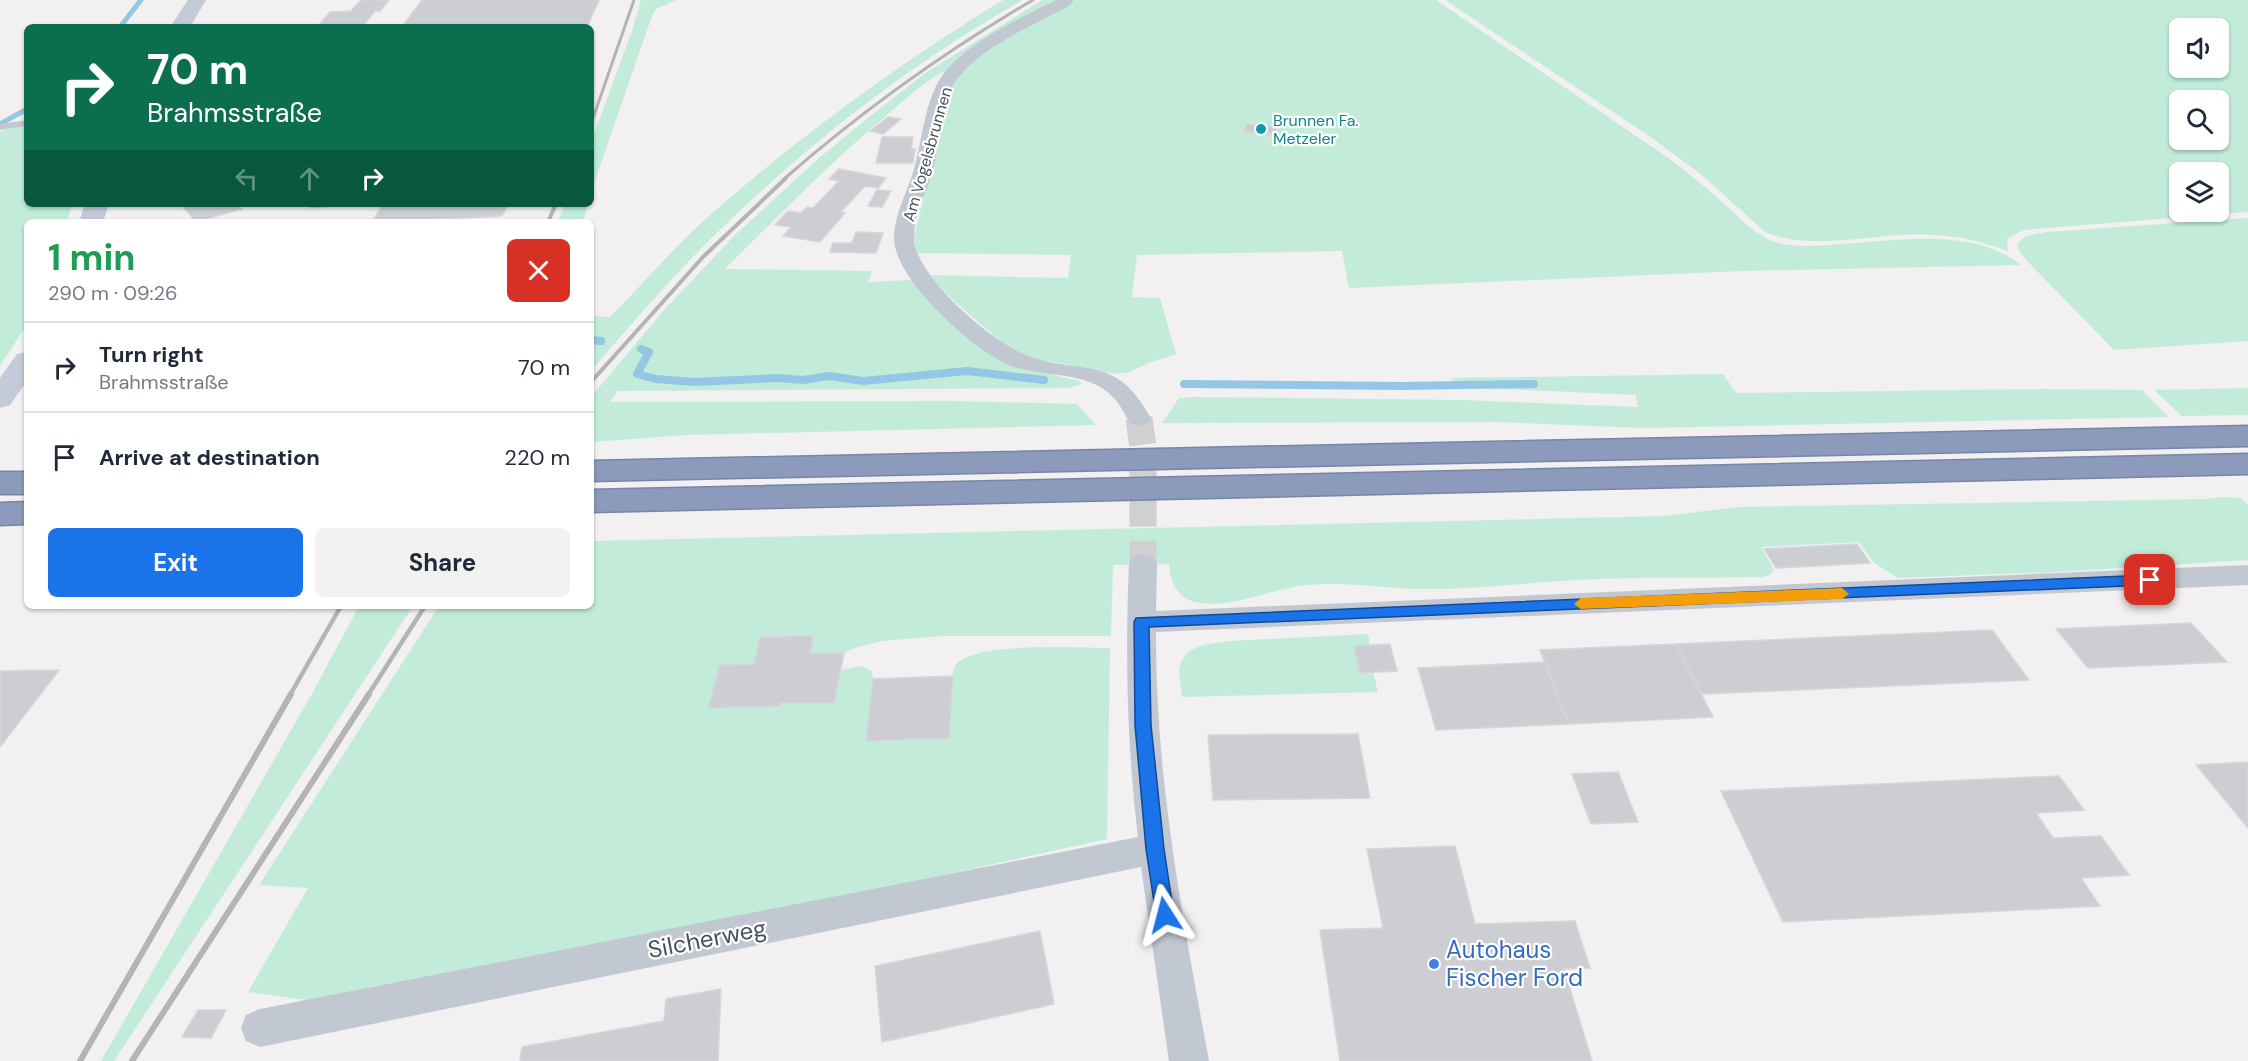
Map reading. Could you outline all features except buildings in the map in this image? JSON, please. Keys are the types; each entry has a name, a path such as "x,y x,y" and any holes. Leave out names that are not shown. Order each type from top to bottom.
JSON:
{"highway":[{"path":"594,471 2234,436"},
{"path":"594,501 2248,464"},
{"path":"0,483 24,483"},
{"path":"0,514 24,513"}],"street":[{"path":"182,24 197,0"},
{"name":"Am Vogelsbrunnen","path":"1067,0 967,60 949,79 939,102 922,173 908,212 905,248 912,265 937,295 991,344 1026,363 1095,376 1109,381 1127,396 1139,418"},
{"path":"0,399 24,364"},
{"path":"1143,564 1141,622 1143,725 1155,849 1189,1061"},
{"path":"1141,622 2248,576"},
{"name":"Silcherweg","path":"260,1028 1155,849"}],"lane":[{"path":"2,127 24,123"}],"green space":[{"path":"641,0 676,0 656,9 652,16 594,183 594,134"},
{"path":"1003,0 1023,0 982,24 904,76 793,163 688,262 594,368 594,316 610,317 699,225 771,164 884,78"},
{"path":"1042,0 1060,0 915,91 830,166 725,269 872,271 868,282 914,280 1021,367 1079,381 1082,384 1068,388 617,391 610,402 951,401 1077,404 1096,425 686,435 594,442 594,393 664,310 735,235 819,158 924,74"},
{"path":"1075,0 1436,0 1667,157 1708,189 1753,230 1767,239 1783,244 1807,246 1909,239 1957,240 2002,253 2021,265 1743,271 1349,288 1342,251 1137,255 1132,297 1160,298 1176,354 1130,372 1116,374 1037,359 1007,347 928,275 1068,278 1071,255 917,253 914,237 950,89 966,67 993,46"},
{"path":"1445,0 2248,0 2248,212 2229,214 2229,162 2169,162 2169,218 2024,230 2007,239 2008,251 1968,239 1927,235 1831,241 1797,240 1765,232 1703,176 1652,138"},
{"path":"24,125 24,207 71,207 68,219 24,219 24,329 0,366 0,132"},
{"path":"564,207 587,207 584,219 559,219"},
{"path":"2248,218 2248,341 2114,350 2029,263 2019,251 2017,244 2026,236 2046,232 2190,222 2229,222 2229,219"},
{"path":"1723,374 1736,393 2142,390 2169,417 1644,428 1495,422 1162,423 1179,398 1194,397 1462,400 1638,407 1636,395 1462,387 1451,378"},
{"path":"2248,388 2248,415 2182,416 2154,390"},
{"path":"2241,498 2248,505 2248,560 2056,572 1898,578 1874,563 1859,542 1761,547 1774,570 1770,575 1762,577 1598,579 1426,589 1322,584 1293,587 1237,601 1209,604 1189,600 1179,593 1173,583 1169,564 1113,565 1111,636 941,636 882,641 844,653 810,654 813,636 761,637 754,664 720,665 709,708 779,706 780,703 834,703 841,670 861,666 872,671 873,679 867,741 949,737 952,674 954,668 963,659 1001,649 1110,648 1107,839 867,892 353,996 306,1000 248,992 308,888 259,885 437,609 594,609 594,541 1664,516 1739,507"},
{"path":"357,609 411,609 114,1061 101,1061 313,692"},
{"path":"1368,634 1370,645 1354,646 1373,672 1378,692 1182,697 1179,671 1181,661 1189,651 1203,645 1229,641"}],"waterway":[{"path":"122,24 141,0"},
{"path":"0,124 24,111"},
{"path":"594,340 601,341"},
{"path":"641,349 649,352 637,374 656,379 694,382 778,378 803,380 829,376 863,381 967,371 1044,380"},
{"path":"1184,384 1402,386 1534,384"}],"tunnel":[{"path":"1139,418 1143,448 1143,564"}],"railway":[{"path":"594,115 634,0"},
{"path":"784,179 904,84 968,40 1033,0"},
{"path":"594,379 703,257 786,178"},
{"path":"549,219 555,207"},
{"path":"290,695 339,609"},
{"path":"368,695 423,609"},
{"path":"80,1061 291,694"},
{"path":"132,1061 369,694"}],"slow traffic":[{"path":"1581,604 1842,594"}],"place":[{"name":"Brunnen Fa. Metzeler","path":"1261,129"},
{"name":"Autohaus Fischer Ford","path":"1434,964"}],"route":[{"path":"1165,915 1155,849 1143,725 1141,622 2150,580"}]}
